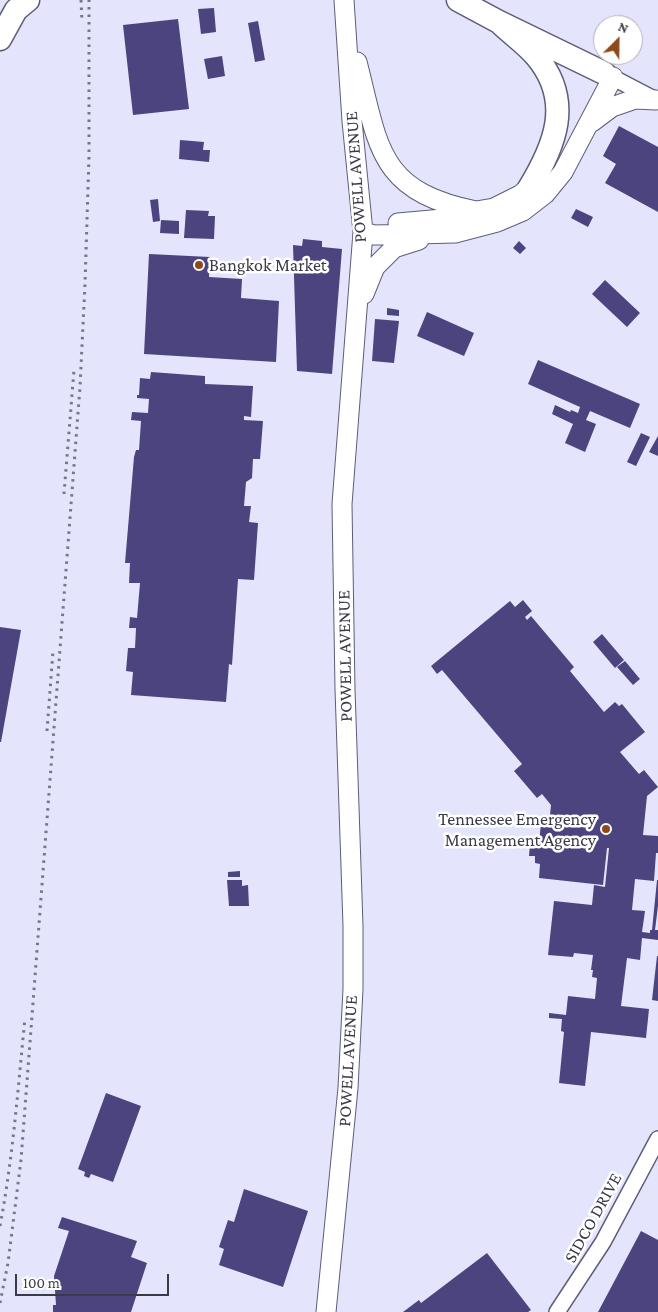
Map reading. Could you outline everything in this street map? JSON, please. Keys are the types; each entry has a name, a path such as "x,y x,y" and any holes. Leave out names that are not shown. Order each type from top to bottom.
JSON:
{"highway":[{"path":"0,39 16,10 28,0"},
{"path":"458,0 608,75"},
{"path":"481,0 608,75"},
{"path":"499,22 536,56 546,71 555,96 557,123 553,141 539,172 528,190"}],"main road":[{"path":"344,8 378,141 390,165 401,179 423,195 459,208 476,211"},
{"name":"POWELL AVENUE","path":"326,1312 347,1097 353,989 342,504 362,232 344,8"},
{"path":"357,312 375,267 394,248 437,235 469,230 497,222 535,203 545,194 563,172 589,124 608,75"},
{"path":"362,232 372,225 454,218 504,204 528,190 557,158 608,75"},
{"path":"589,124 612,107 635,98 657,101"},
{"path":"362,232 374,235 415,233 437,235"}],"street":[{"path":"608,75 657,101"},
{"name":"SIDCO DRIVE","path":"557,1312 603,1242 658,1139"}],"building":[{"path":"214,8 216,32 201,34 198,9"},
{"path":"178,19 189,109 133,115 123,25"},
{"path":"258,21 265,60 255,62 248,23"},
{"path":"222,56 225,76 208,79 204,59"},
{"path":"619,126 658,147 658,212 605,183 616,164 603,156"},
{"path":"180,140 204,142 203,150 210,150 209,162 179,159"},
{"path":"158,199 160,221 153,222 150,200"},
{"path":"576,209 593,217 588,227 571,218"},
{"path":"186,210 209,211 208,216 215,216 214,239 184,238"},
{"path":"161,220 179,221 179,234 160,233"},
{"path":"303,239 322,241 322,247 342,249 332,374 297,371 293,245 302,246"},
{"path":"519,241 526,248 520,254 513,248"},
{"path":"149,254 210,257 209,277 242,279 241,298 279,301 276,362 144,354"},
{"path":"605,280 640,313 627,327 592,294"},
{"path":"387,308 399,310 399,316 387,315"},
{"path":"427,312 474,333 464,356 417,336"},
{"path":"375,319 399,321 394,363 372,361"},
{"path":"538,360 640,404 630,428 590,411 586,420 596,424 585,452 565,443 573,424 552,414 555,405 570,412 571,410 578,413 580,407 528,384"},
{"path":"151,372 205,376 205,384 253,386 251,417 244,416 244,420 263,421 260,459 253,459 252,478 246,482 244,506 251,506 249,522 258,523 254,580 238,579 232,665 229,664 226,702 131,695 133,672 126,671 128,648 135,648 136,628 129,628 130,617 137,618 140,583 129,583 130,563 125,563 134,457 136,450 139,450 141,421 131,420 132,412 148,413 149,399 137,398 137,395 139,395 140,378 150,379"},
{"path":"641,433 650,437 636,466 627,462"},
{"path":"658,436 658,456 649,452"},
{"path":"523,600 532,611 525,617 527,620 531,616 574,667 570,671 604,712 615,702 619,706 622,704 645,732 620,752 639,774 644,770 658,787 647,796 643,835 658,836 658,853 656,853 654,881 635,879 632,910 645,911 642,932 650,933 650,930 652,930 658,880 658,906 655,930 658,930 658,940 642,938 640,960 627,958 621,1006 649,1009 646,1038 591,1032 585,1086 559,1083 564,1032 561,1031 562,1019 549,1018 549,1013 566,1015 568,996 595,999 597,978 592,977 593,955 574,953 573,957 548,955 554,901 592,905 594,885 605,887 609,848 607,848 603,885 539,878 540,864 535,863 535,856 529,856 530,844 539,845 541,822 546,823 547,815 550,815 551,805 542,794 537,798 514,771 522,764 442,670 437,674 431,666 510,601 515,607"},
{"path":"0,627 21,630 1,742 0,742"},
{"path":"602,634 624,660 615,668 593,642"},
{"path":"625,661 640,679 633,685 617,667"},
{"path":"240,871 240,877 228,877 228,872"},
{"path":"227,880 242,880 242,886 248,885 249,906 229,906"},
{"path":"658,956 658,1001 652,1000"},
{"path":"106,1093 141,1106 113,1182 91,1174 89,1178 84,1176 85,1172 78,1169"},
{"path":"244,1189 308,1211 283,1287 219,1265 224,1249 219,1247 228,1220 234,1222"},
{"path":"62,1217 137,1241 131,1257 147,1263 131,1312 53,1312 53,1305 56,1305 54,1276 69,1231 58,1228"},
{"path":"641,1231 658,1240 658,1312 598,1312"},
{"path":"487,1253 531,1310 528,1312 403,1312 419,1300 421,1303"}],"railway":[{"path":"81,0 82,22"},
{"path":"0,1303 8,1263 21,1160 80,387 89,156 89,0"},
{"path":"64,494 74,370"},
{"path":"47,731 53,651"},
{"path":"0,1226 12,1148 25,1018"}],"place":[{"name":"Bangkok Market","path":"199,265"},
{"name":"Tennessee Emergency Management Agency","path":"606,829"}]}
